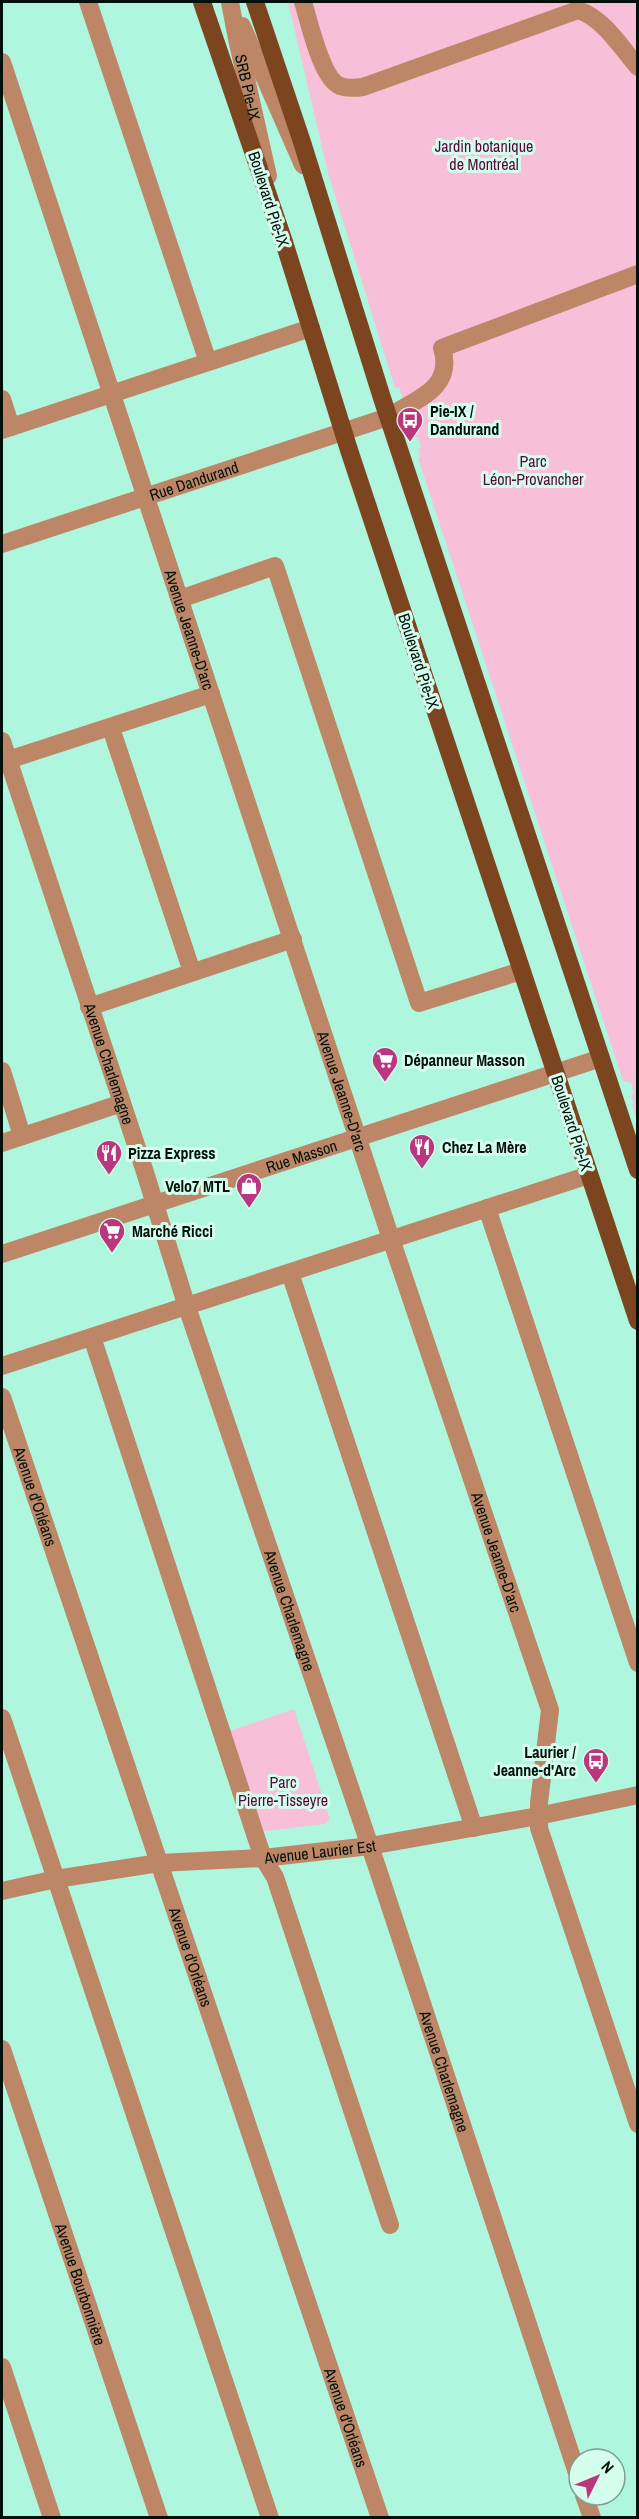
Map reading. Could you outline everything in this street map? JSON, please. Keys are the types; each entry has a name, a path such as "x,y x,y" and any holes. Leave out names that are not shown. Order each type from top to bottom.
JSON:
{"main road":[{"name":"Boulevard Pie-IX","path":"202,2 284,242 344,432 638,1321"},
{"path":"255,2 326,216 388,417 638,1170"},
{"path":"266,2 268,41"}],"street":[{"path":"88,2 208,362"},
{"name":"SRB Pie-IX","path":"232,2 237,39 284,242"},
{"name":"SRB Pie-IX","path":"232,2 326,216"},
{"path":"303,2 314,40 328,74 338,86 363,87 588,8 638,67"},
{"name":"Avenue Jeanne-D'arc","path":"2,62 391,1239 550,1710 538,1816 541,1837 638,2124"},
{"name":"Rue Dandurand","path":"2,544 388,417 422,399 434,388 445,367 442,348 638,274"},
{"path":"2,399 6,429 311,328"},
{"path":"180,598 275,566 419,1003 521,971"},
{"path":"8,760 212,694"},
{"path":"111,728 192,972"},
{"name":"Avenue Charlemagne","path":"2,741 187,1307 370,1846 568,2447"},
{"path":"89,1007 293,939"},
{"name":"Rue Masson","path":"2,1254 601,1058"},
{"path":"2,1071 22,1136"},
{"path":"2,1143 122,1103"},
{"path":"2,1366 589,1175"},
{"path":"487,1208 638,1663"},
{"path":"291,1273 474,1828"},
{"path":"93,1337 263,1858 275,1877 390,2225"},
{"name":"Avenue d'Orléans","path":"2,1397 380,2517"},
{"path":"2,1718 270,2517"},
{"name":"Avenue Laurier Est","path":"2,1891 56,1879 159,1863 263,1858 370,1846 538,1816 638,1795"},
{"name":"Avenue Bourbonnière","path":"2,2049 159,2517"},
{"path":"2,2367 52,2517"}],"green space":[{"path":"288,2 637,2 637,1122 632,1105 634,1104 631,1095 634,1093 631,1083 623,1081 418,458 420,457 418,449 421,447 418,437 411,438 407,425 410,421 399,387 395,388 328,173"},
{"name":"Parc Pierre-Tisseyre","path":"294,1709 330,1819 325,1824 258,1832 227,1732"}],"place":[{"name":"Pie-IX / Dandurand","path":"410,443"},
{"name":"Dépanneur Masson","path":"385,1083"},
{"name":"Chez La Mère","path":"422,1170"},
{"name":"Pizza Express","path":"109,1176"},
{"name":"Velo7 MTL","path":"249,1209"},
{"name":"Marché Ricci","path":"112,1254"},
{"name":"Laurier / Jeanne-d'Arc","path":"596,1784"}],"park label":[{"name":"Jardin botanique de Montréal","path":"484,155"},
{"name":"Parc Léon-Provancher","path":"533,470"}]}
